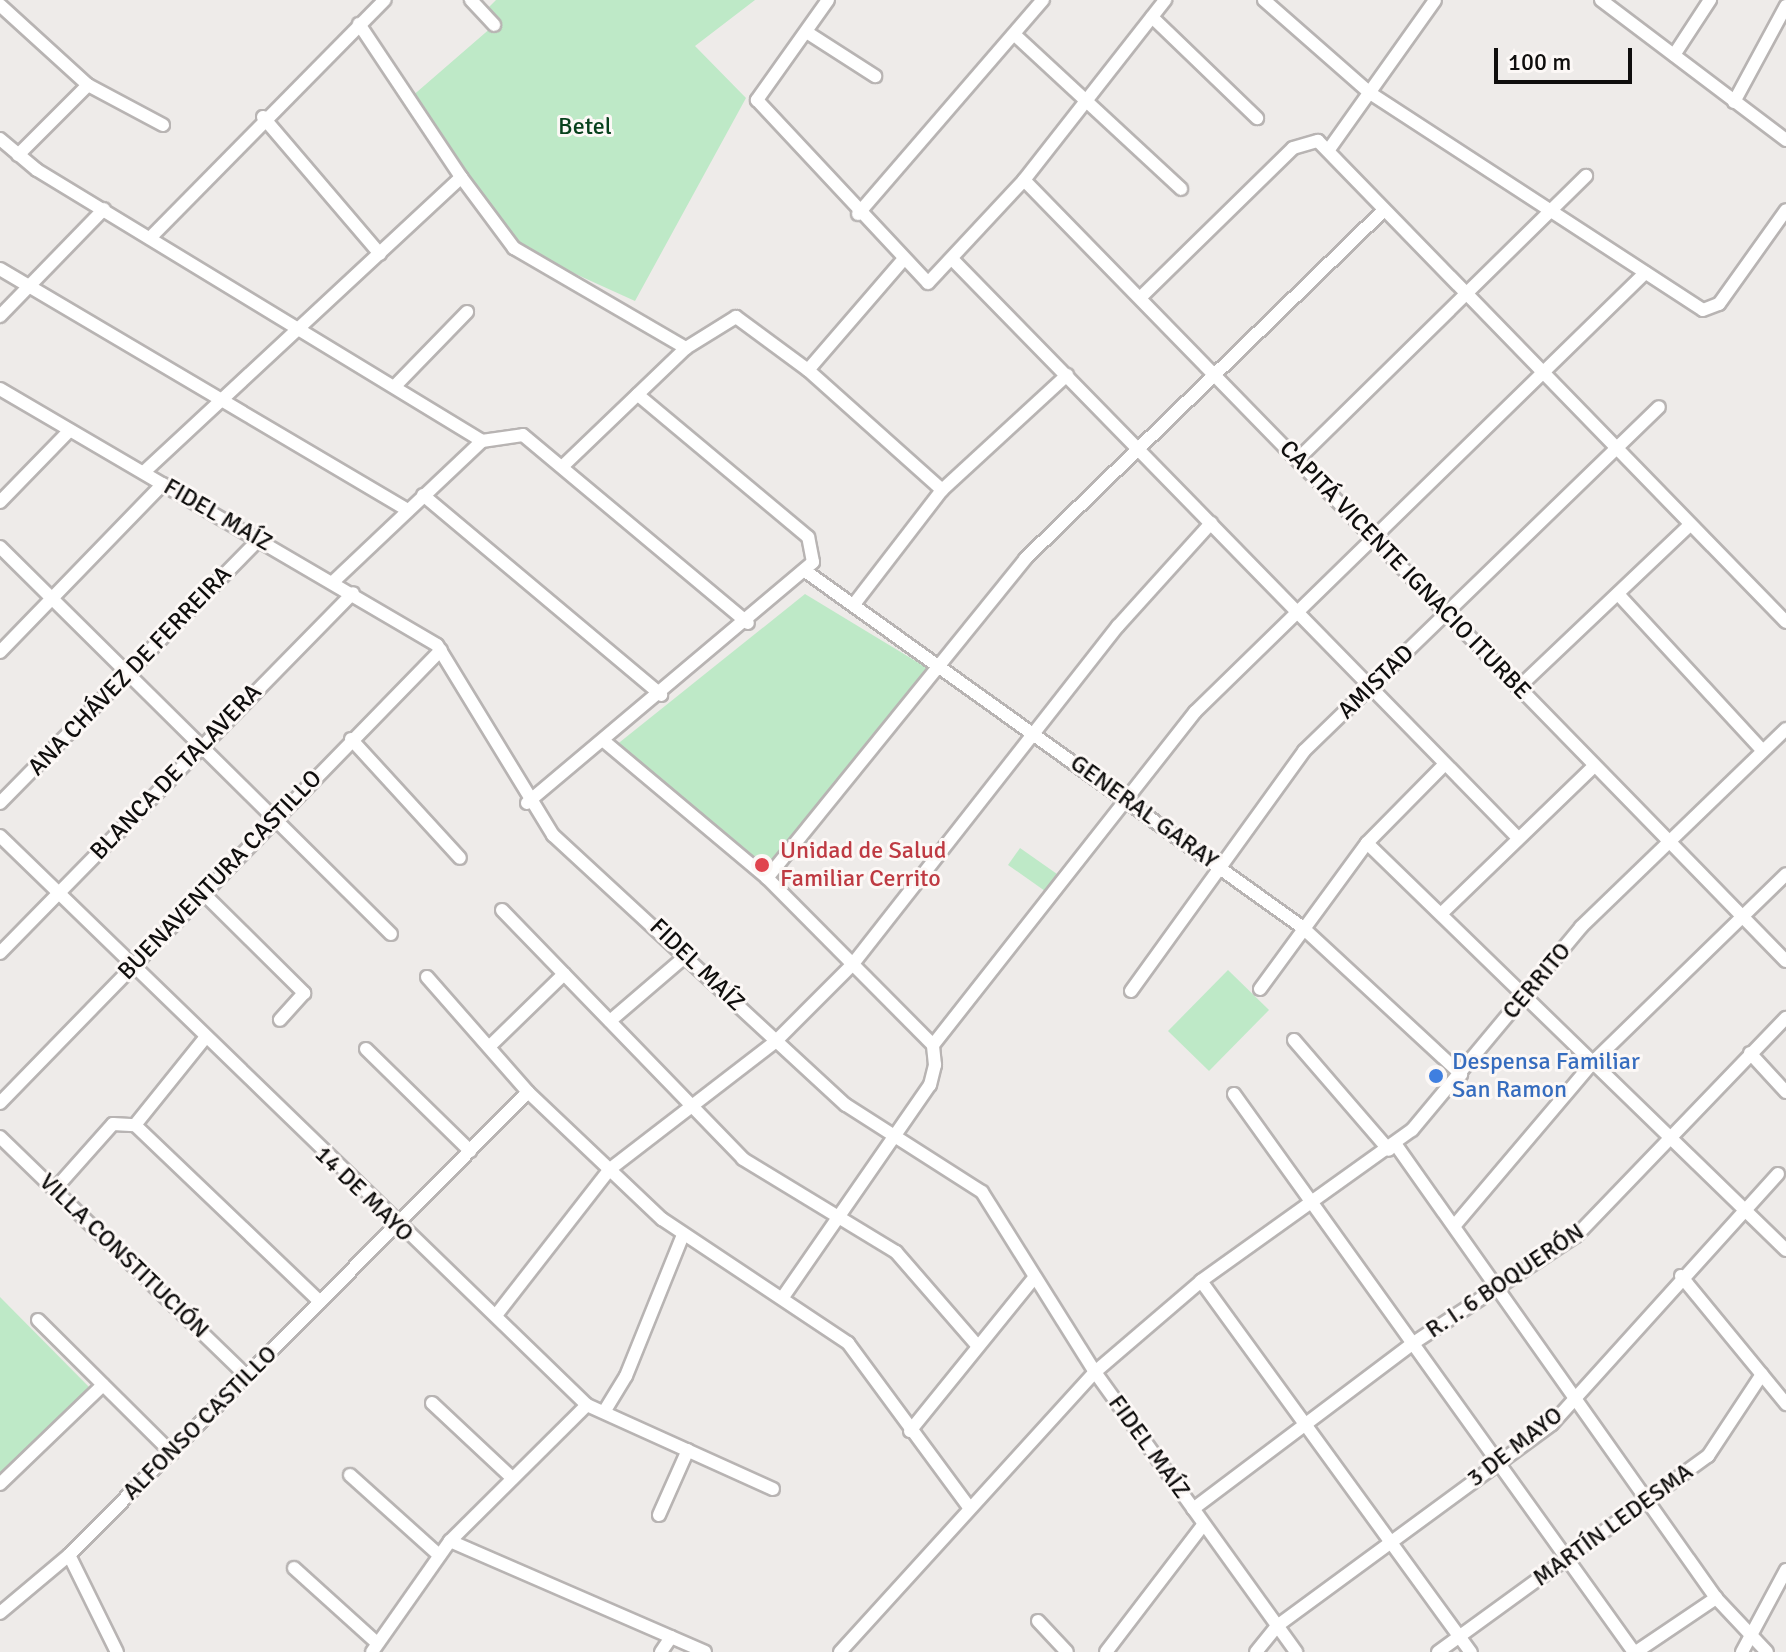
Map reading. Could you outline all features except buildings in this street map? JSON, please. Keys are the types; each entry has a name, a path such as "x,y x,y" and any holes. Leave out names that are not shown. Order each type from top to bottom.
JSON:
{"street":[{"path":"150,238 263,117 385,0"},
{"path":"471,0 494,25"},
{"path":"828,0 808,33 757,100 858,214 902,261 928,283 954,261 1024,180 1165,0"},
{"path":"858,214 1016,36 1043,0"},
{"path":"1264,0 1370,93 1551,214 1712,311 1786,210"},
{"path":"1330,148 1435,0"},
{"path":"1601,0 1786,140"},
{"path":"1674,55 1710,0"},
{"path":"0,5 88,85 163,125"},
{"path":"1734,102 1786,6"},
{"path":"1152,17 1257,118"},
{"path":"359,24 461,177 514,248 686,348"},
{"path":"808,33 875,76"},
{"path":"1016,36 1090,98 1181,189"},
{"path":"18,155 88,85"},
{"path":"263,117 380,254"},
{"path":"0,139 18,155 150,238 396,385 482,441"},
{"path":"1142,296 1293,148 1318,141 1330,148 1384,210 1470,294 1786,622"},
{"path":"1298,459 1470,294 1586,176"},
{"path":"144,472 461,177"},
{"name":"CAPITÁ VICENTE IGNACIO ITURBE","path":"1024,180 1142,296 1518,688 1670,839 1786,961"},
{"path":"0,316 104,209"},
{"path":"767,878 944,665 1025,559 1137,446 1384,210"},
{"path":"808,370 902,261"},
{"path":"954,261 1518,838"},
{"path":"0,269 407,510"},
{"path":"783,1297 930,1085 933,1045 1128,802 1195,712 1645,273"},
{"path":"396,385 467,312"},
{"path":"564,465 686,348 736,317 808,370 942,490"},
{"path":"855,603 942,490 1067,375"},
{"name":"FIDEL MAÍZ","path":"0,389 334,581 441,650 527,803 588,868 687,955 846,1105 895,1132 982,1192 1033,1279 1095,1372 1296,1652"},
{"path":"527,803 808,573 815,553 808,537 638,395"},
{"name":"AMISTAD","path":"1131,991 1217,865 1304,751 1373,688 1659,407"},
{"path":"0,502 70,430"},
{"path":"334,581 482,441 514,432 564,465 748,623"},
{"path":"0,652 163,484"},
{"path":"423,495 661,695"},
{"path":"497,1314 610,1169 776,1041 852,965 1033,732 1211,523"},
{"path":"1518,688 1690,525"},
{"name":"ANA CHÁVEZ DE FERREIRA","path":"0,803 259,539"},
{"path":"0,547 276,814 391,934"},
{"name":"GENERAL GARAY","path":"808,573 944,665 1302,927 1461,1074"},
{"name":"BLANCA DE TALAVERA","path":"0,953 353,593"},
{"path":"1618,594 1762,750"},
{"name":"BUENAVENTURA CASTILLO","path":"0,1103 276,814 441,650"},
{"name":"CERRITO","path":"840,1652 889,1605 968,1506 1095,1372 1201,1281 1309,1201 1392,1148 1461,1074 1525,993 1670,839 1786,729"},
{"path":"351,739 460,858"},
{"path":"605,742 767,878 933,1045"},
{"path":"1260,989 1302,927 1367,843 1445,764"},
{"path":"1442,913 1594,766"},
{"name":"14 DE MAYO","path":"0,836 392,1224 497,1314 587,1405 773,1489"},
{"path":"1367,843 1672,1132 1786,1250"},
{"path":"1455,1225 1596,1059 1786,874"},
{"path":"202,892 306,996 280,1020"},
{"path":"502,910 756,1170 840,1216 915,1270 976,1344"},
{"path":"610,1021 687,955"},
{"path":"491,1045 564,974"},
{"path":"427,977 491,1045 528,1092 683,1235 783,1297 860,1355 910,1431 968,1506"},
{"name":"R. I. 6 BOQUERÓN","path":"1193,1509 1412,1344 1496,1285 1576,1236 1672,1132 1786,1018"},
{"path":"135,1125 205,1038"},
{"path":"1294,1040 1392,1148 1455,1225 1716,1598 1767,1652"},
{"path":"366,1049 470,1151"},
{"path":"1750,1053 1786,1092"},
{"name":"ALFONSO CASTILLO","path":"0,1613 69,1555 320,1302 392,1224 528,1092"},
{"path":"1234,1094 1496,1463 1635,1652 1716,1598"},
{"path":"55,1189 113,1124 135,1125 320,1302"},
{"name":"VILLA CONSTITUCIÓN","path":"0,1137 247,1376"},
{"name":"3 DE MAYO","path":"1256,1652 1277,1626 1552,1424 1681,1276 1778,1174"},
{"path":"604,1412 626,1376 683,1235"},
{"path":"1681,1276 1786,1404"},
{"path":"910,1431 976,1344 1033,1279"},
{"path":"1201,1281 1471,1652"},
{"path":"38,1320 172,1453"},
{"name":"MARTÍN LEDESMA","path":"1438,1652 1649,1500 1719,1444 1762,1374"},
{"path":"0,1484 103,1385"},
{"path":"432,1403 510,1476"},
{"path":"294,1568 375,1648 450,1541 510,1476 587,1405"},
{"path":"659,1515 688,1450"},
{"path":"350,1475 439,1555"},
{"path":"1106,1652 1203,1525"},
{"path":"450,1541 705,1652"},
{"path":"69,1555 117,1652"},
{"path":"1742,1652 1786,1570"},
{"path":"1038,1621 1067,1652"},
{"path":"661,1652 671,1637"}],"green space":[{"name":"Betel","path":"496,0 755,0 695,46 746,98 635,301 516,247 410,98 500,20 489,7"},
{"path":"805,594 932,671 766,872 615,746"},
{"path":"1020,848 1057,874 1045,891 1008,865"},
{"path":"1228,970 1269,1010 1209,1071 1168,1031"},
{"path":"0,1297 92,1390 0,1478"}],"place":[{"name":"Unidad de Salud Familiar Cerrito","path":"762,865"},
{"name":"Despensa Familiar San Ramon","path":"1436,1076"}]}
